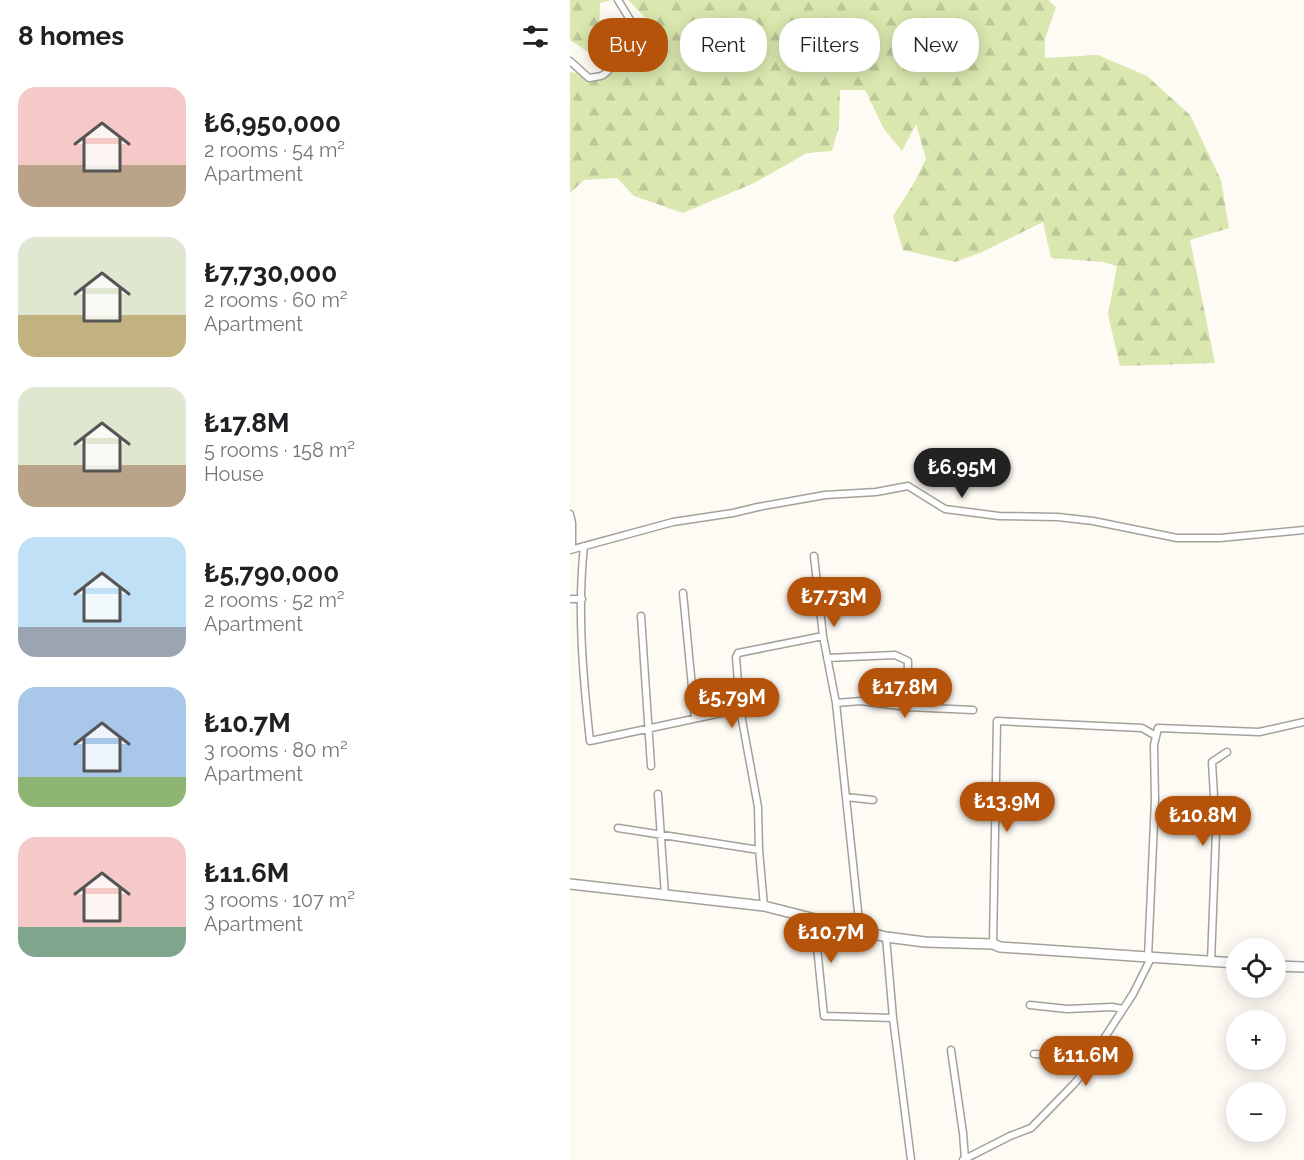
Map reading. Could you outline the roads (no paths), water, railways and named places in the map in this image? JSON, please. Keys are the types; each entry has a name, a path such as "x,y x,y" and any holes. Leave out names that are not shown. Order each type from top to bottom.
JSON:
{"main road":[{"path":"570,884 764,906 886,937 926,942 993,944 1000,947 1226,963"},
{"path":"1286,966 1304,967"}],"street":[{"path":"570,60 589,78 603,75 613,64 629,38 632,23 618,0"},
{"path":"570,514 571,549 673,522 825,495 876,492 908,486 945,509 999,516 1086,520 1177,538 1220,538 1304,530"},
{"path":"584,546 582,643 590,741 740,709"},
{"path":"813,556 823,636 836,703 860,930"},
{"path":"683,593 695,718"},
{"path":"570,599 582,599"},
{"path":"641,616 651,766"},
{"path":"764,906 758,807 740,709 736,657 738,653 823,636"},
{"path":"827,658 895,656 908,661 907,707"},
{"path":"836,703 861,702 974,710"},
{"path":"993,944 998,722 1143,728 1156,736"},
{"path":"951,1050 963,1133 964,1160 1010,1136 1031,1128 1092,1062 1123,1009 1149,957 1155,800 1154,746 1158,728 1259,732 1304,722"},
{"path":"1211,962 1216,831 1212,762 1227,752"},
{"path":"658,794 665,896"},
{"path":"846,798 873,800"},
{"path":"618,828 759,850"},
{"path":"811,917 824,1016 893,1018"},
{"path":"886,937 910,1160"},
{"path":"1030,1005 1067,1009 1112,1007 1123,1009"},
{"path":"1034,1054 1086,1056 1092,1062"}]}
